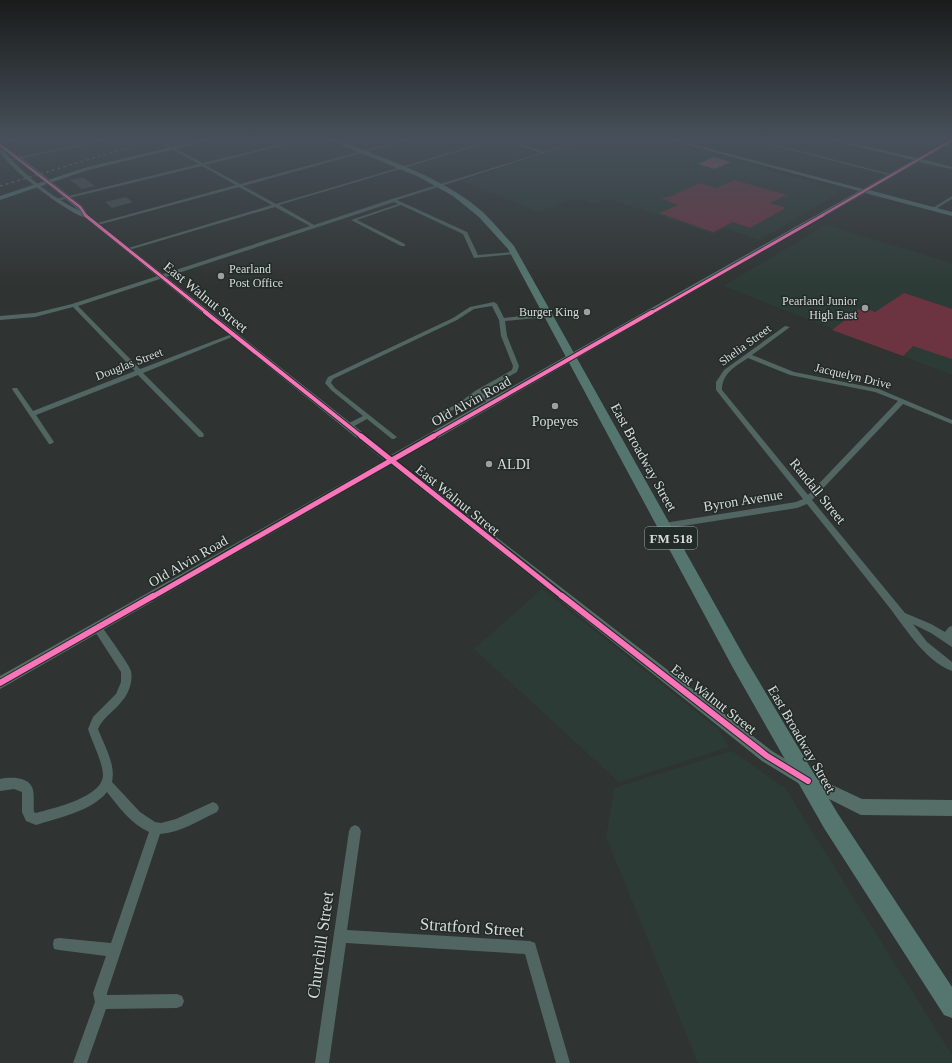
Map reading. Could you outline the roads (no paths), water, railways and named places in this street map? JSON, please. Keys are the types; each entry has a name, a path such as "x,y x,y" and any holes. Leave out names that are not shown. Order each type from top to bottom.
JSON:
{"main road":[{"path":"0,198 25,189"},
{"name":"East Broadway Street","path":"443,189 457,196 480,213 513,252 664,526 831,821 952,1007"}],"street":[{"name":"East Walnut Street","path":"43,189 65,206 93,219"},
{"name":"East Walnut Street","path":"57,189 160,276 389,460 767,756 808,781 861,807 952,808"},
{"path":"57,200 103,189"},
{"path":"105,216 209,189"},
{"path":"93,219 224,189"},
{"path":"246,189 315,227"},
{"path":"127,248 331,189"},
{"path":"0,318 35,315 74,305 430,189"},
{"path":"855,189 952,214"},
{"name":"Old Alvin Road","path":"0,683 389,460 493,403 868,189"},
{"path":"933,209 952,197"},
{"path":"393,200 465,233 476,257 513,252"},
{"path":"401,204 353,220 403,245"},
{"path":"394,437 333,389 328,382 330,378 455,319 472,308 494,304 502,320 504,336 516,366 515,371 477,392 461,404 433,418"},
{"path":"74,305 201,436"},
{"path":"502,320 548,315"},
{"name":"Shelia Street","path":"719,382 726,371 787,327"},
{"name":"Douglas Street","path":"32,414 234,335"},
{"name":"Jacquelyn Drive","path":"747,355 792,374 877,390 904,400 952,422"},
{"name":"Randall Street","path":"719,382 719,390 902,616 911,633 924,646 952,667"},
{"path":"15,389 51,442"},
{"path":"477,392 493,403"},
{"name":"Byron Avenue","path":"664,526 797,505 808,500 904,400"},
{"path":"347,426 368,416"},
{"name":"Randall Street","path":"902,616 949,641"},
{"path":"0,785 14,783 22,785 27,789 28,812 30,817 36,818 90,800 99,795 107,784 108,776 93,729 99,718 120,697 127,679 126,671 98,627"},
{"path":"949,641 952,630"},
{"path":"107,784 144,824 156,829 173,826 214,808"},
{"path":"80,1063 102,1002 100,993 156,829"},
{"name":"Churchill Street","path":"322,1063 355,831"},
{"name":"Stratford Street","path":"340,936 530,948 564,1063"},
{"path":"59,944 114,950"},
{"path":"102,1002 177,1001"}],"place":[{"name":"Pearland Post Office","path":"221,276"},
{"name":"Pearland Junior High East","path":"865,308"},
{"name":"Burger King","path":"587,312"},
{"name":"Popeyes","path":"555,406"},
{"name":"ALDI","path":"489,464"}]}
